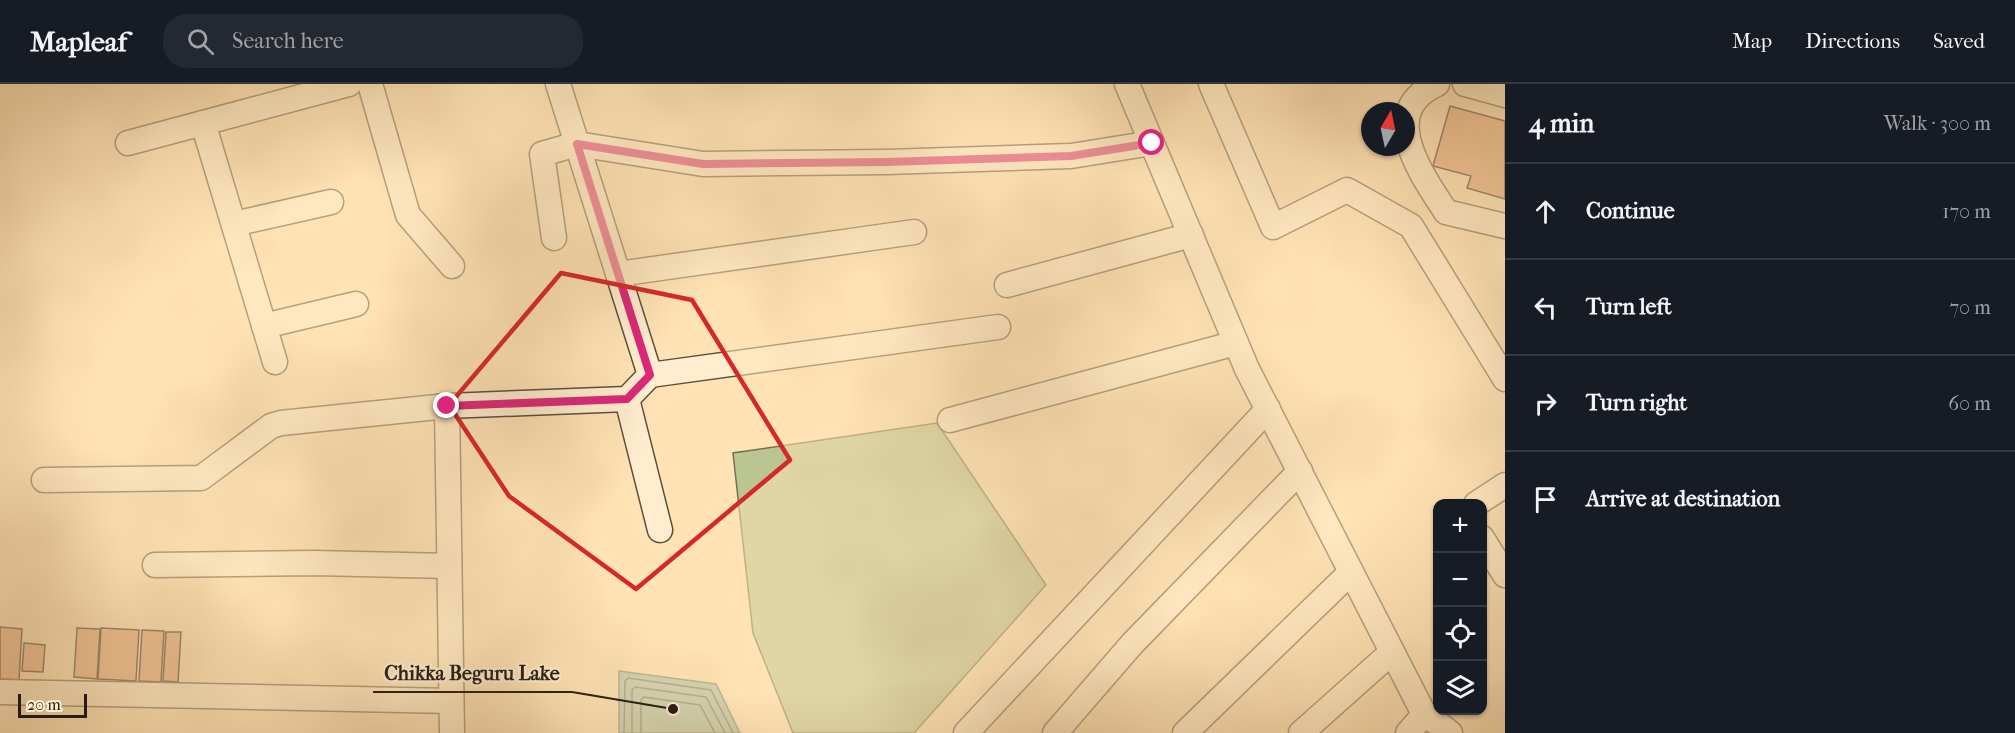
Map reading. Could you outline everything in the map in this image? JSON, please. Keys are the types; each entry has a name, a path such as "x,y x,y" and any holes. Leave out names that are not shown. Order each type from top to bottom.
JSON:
{"street":[{"path":"128,143 349,84"},
{"path":"370,84 408,215 452,266"},
{"path":"558,84 650,375"},
{"path":"1127,84 1236,343 1268,409 1423,712 1450,733"},
{"path":"1211,84 1272,227 1347,190 1411,226 1505,378"},
{"path":"1437,84 1420,95 1409,115 1407,136 1414,159 1446,212 1505,226"},
{"path":"1465,84 1505,95"},
{"path":"203,123 275,362"},
{"path":"554,238 542,154 577,144 703,164 887,162 1071,156 1152,143"},
{"path":"234,225 331,202"},
{"path":"618,274 914,232"},
{"path":"1008,285 1191,235"},
{"path":"264,326 356,304"},
{"path":"44,480 201,478 271,426 281,423 447,406 627,399 650,375 998,327"},
{"path":"950,420 1236,343"},
{"path":"627,399 660,530"},
{"path":"447,406 452,733"},
{"path":"966,733 1268,409"},
{"path":"1055,733 1132,644 1300,471"},
{"path":"1484,499 1505,485"},
{"path":"1487,546 1505,575"},
{"path":"155,566 315,563 449,566"},
{"path":"1189,732 1351,572"},
{"path":"1301,733 1392,652"},
{"path":"0,692 451,701"},
{"path":"1408,733 1421,718 1423,712"}],"highlighted area":[{"path":"561,273 692,300 790,460 636,589 509,496 449,405"}],"shaded area":[{"path":"937,423 1046,585 914,733 793,733 753,633 733,453"}],"water":[{"path":"619,671 716,684 740,733 619,733"}],"building":[{"path":"1450,106 1505,121 1505,199 1467,188 1471,176 1433,166"},
{"path":"0,627 22,629 19,680 0,679"},
{"path":"77,628 100,629 97,679 74,677"},
{"path":"101,628 139,630 136,681 98,679"},
{"path":"142,630 164,631 161,682 139,681"},
{"path":"166,632 181,632 178,682 163,681"},
{"path":"24,643 45,645 43,672 22,671"}],"place":[{"name":"Chikka Beguru Lake","path":"673,709"}],"route":[{"path":"447,406 627,399 650,375 577,144 703,164 887,162 1071,156 1152,143"}]}
